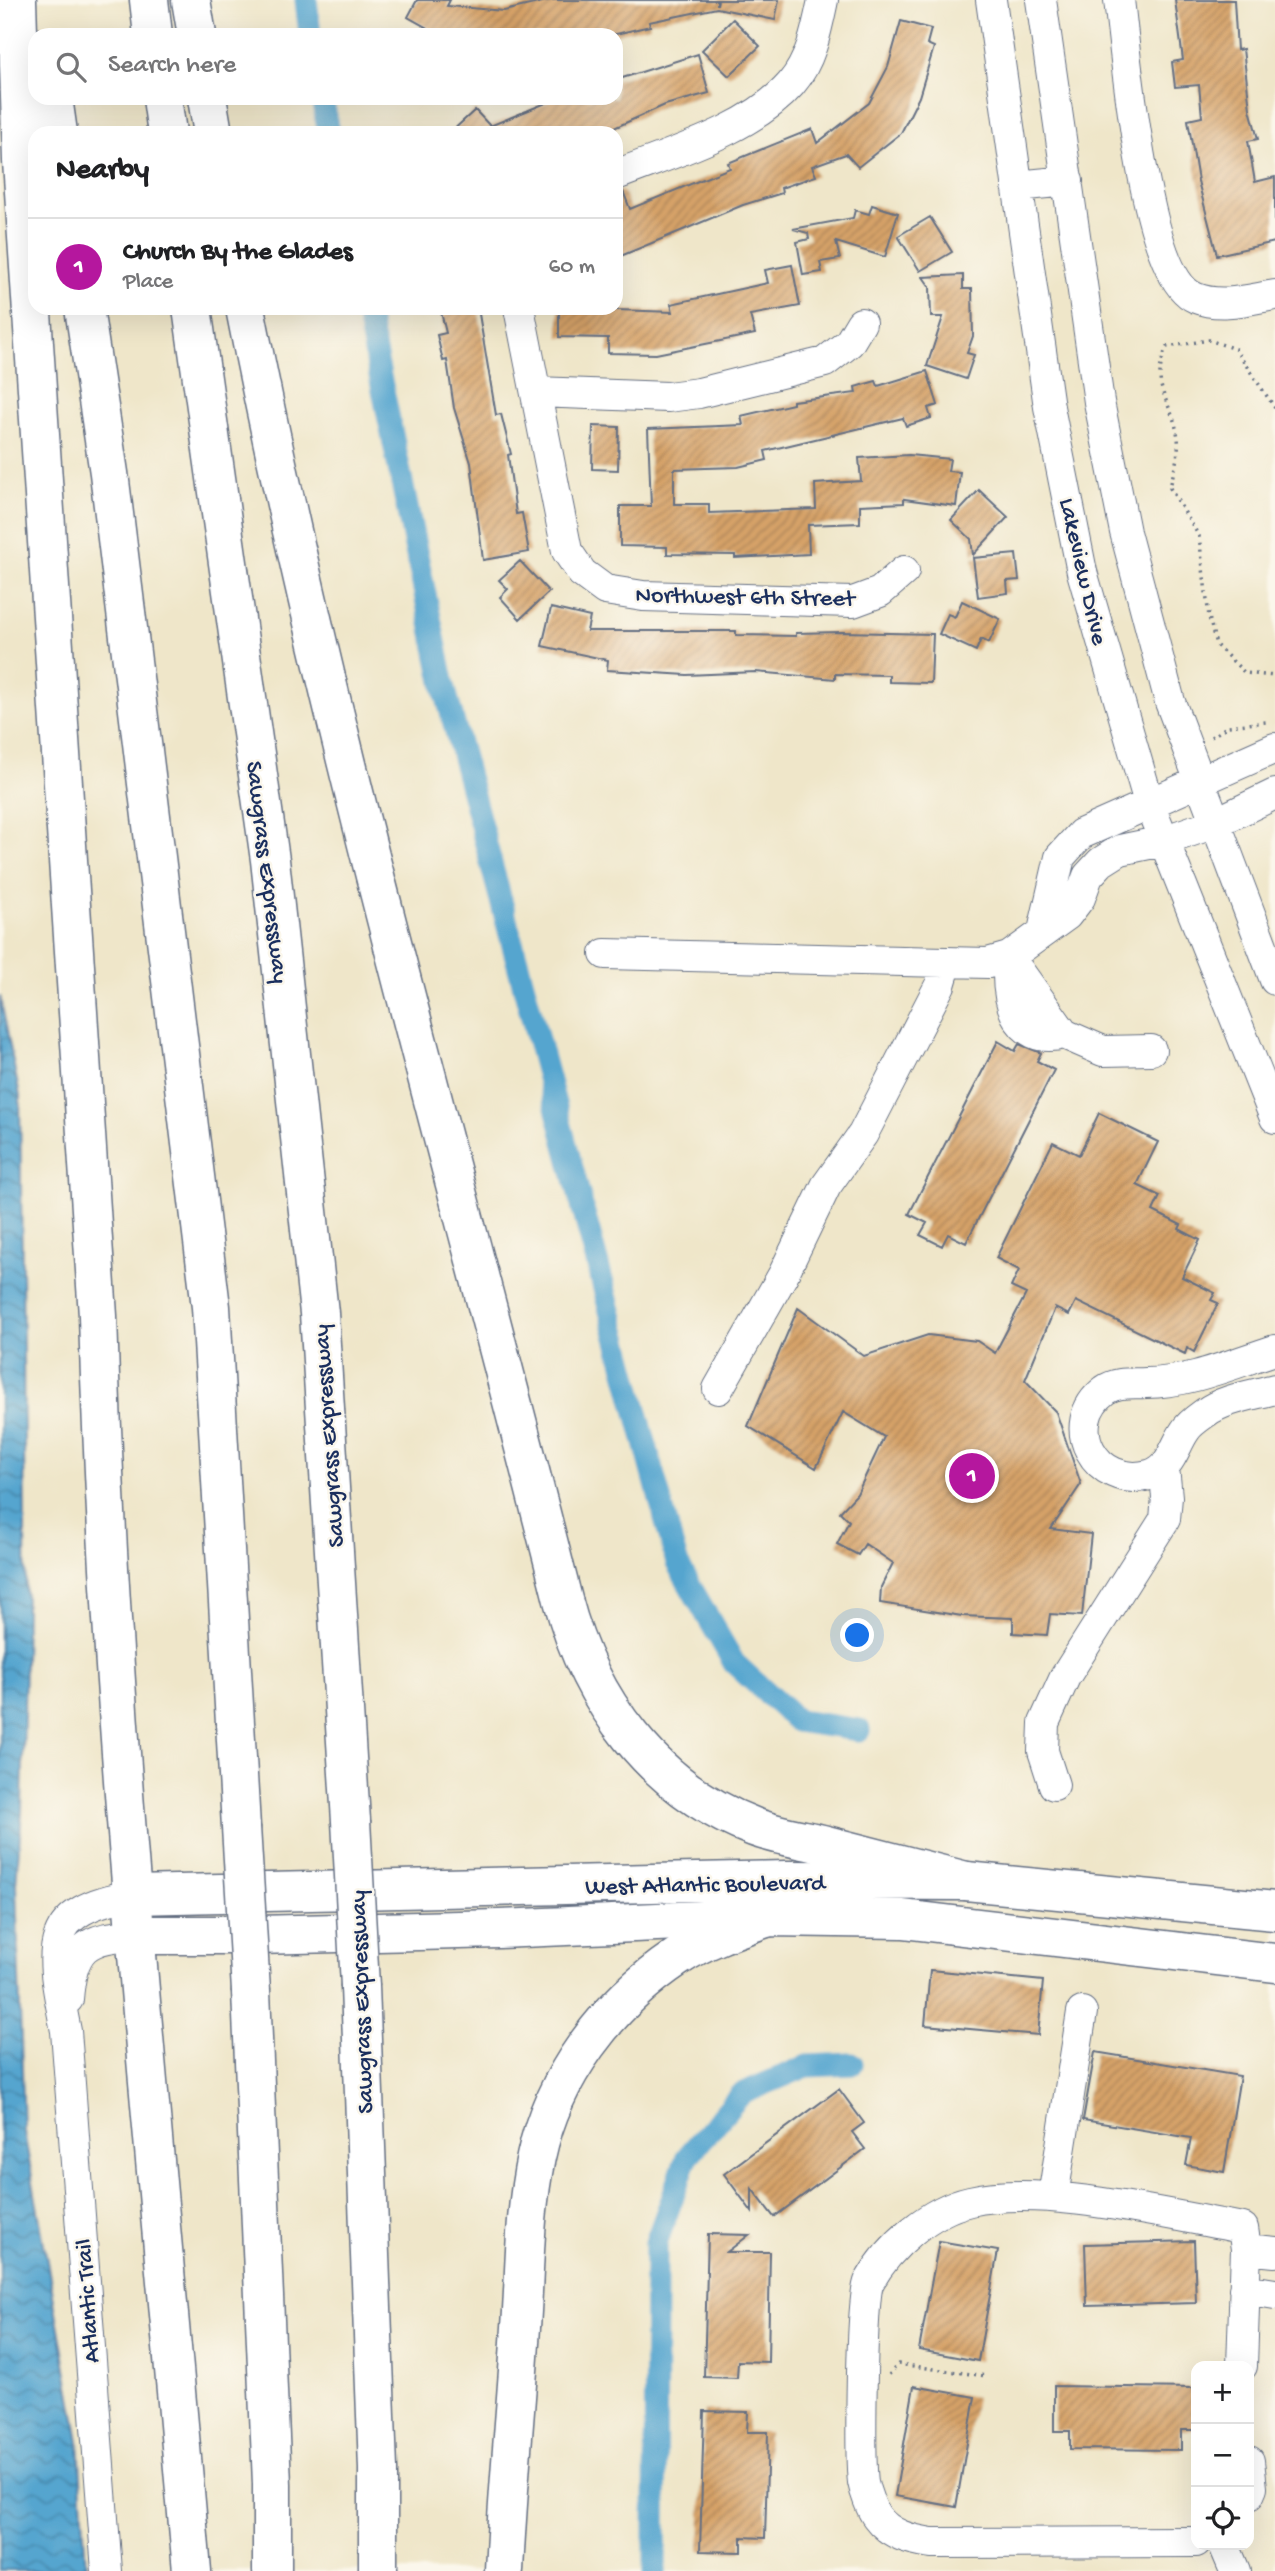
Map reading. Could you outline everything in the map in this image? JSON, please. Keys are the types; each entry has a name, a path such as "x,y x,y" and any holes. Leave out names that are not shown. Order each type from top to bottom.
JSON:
{"main road":[{"path":"17,0 28,255"},
{"path":"38,0 42,28"},
{"path":"149,0 152,28"},
{"path":"191,0 196,28"},
{"path":"54,105 57,126"},
{"path":"163,105 166,126"},
{"path":"208,105 212,126"},
{"path":"32,315 133,1895 192,2571"},
{"path":"85,315 109,473 211,1307 251,1991 272,2483 272,2571"},
{"name":"Sawgrass Expressway","path":"193,315 270,860 317,1300 360,1986 378,2469 378,2571"},
{"path":"246,315 290,531 333,714 563,1600 581,1658 610,1711 646,1756 714,1807 777,1835 966,1881"},
{"name":"West Atlantic Boulevard","path":"133,1895 787,1880 966,1881 1275,1912"},
{"path":"504,2571 524,2244 535,2159 544,2126 570,2070 588,2043 630,1996 676,1958 700,1944 769,1917"},
{"name":"West Atlantic Boulevard","path":"136,1935 432,1931 769,1917 903,1919 1275,1963"}],"street":[{"path":"623,172 710,138 756,112 791,85 806,61 817,33 823,0"},
{"name":"Lakeview Drive","path":"991,0 1049,407 1082,572 1149,803 1275,1118"},
{"name":"Lakeview Drive","path":"1041,0 1099,402 1125,532 1170,702 1275,980"},
{"path":"1119,0 1133,122 1160,248 1174,281 1195,298 1228,303 1275,295"},
{"path":"1017,186 1068,181"},
{"path":"520,315 536,391 668,397 699,393 825,362 849,344 861,323"},
{"name":"Northwest 6th Street","path":"536,391 567,551 582,573 605,590 643,596 853,602 880,592 904,571"},
{"path":"1043,931 1060,857 1081,834 1275,748"},
{"path":"605,954 988,963 1009,957 1067,915 1080,898 1088,876 1101,862 1120,850 1163,841 1215,823 1275,793"},
{"path":"1009,957 1009,994 1014,1013 1025,1028 1041,1036 1064,1034 1102,1051 1151,1050"},
{"path":"718,1389 783,1275 826,1186 863,1134 940,985 947,962"},
{"path":"1275,1350 1176,1380 1126,1382 1106,1389 1092,1404 1084,1425 1088,1449 1106,1471 1127,1478 1151,1475 1173,1457 1186,1429 1208,1410 1275,1389"},
{"path":"1054,1785 1042,1751 1044,1723 1065,1677 1165,1519 1164,1467"},
{"name":"Atlantic Trail","path":"107,2571 66,2031 54,1960 57,1939 66,1923 84,1908 133,1895"},
{"name":"Atlantic Trail","path":"66,2031 70,1976 80,1952 101,1938 136,1935"},
{"path":"1053,2197 1082,2012"},
{"path":"1191,2542 932,2543 903,2538 876,2517 864,2485 861,2446 868,2284 893,2250 921,2224 969,2201 1007,2197 1053,2197 1243,2228 1261,2250 1244,2289 1242,2361"},
{"path":"1244,2289 1275,2294"},
{"path":"1226,2550 1235,2571"}],"path":[{"path":"1275,408 1235,349 1209,340 1167,347 1162,358 1159,388 1174,417 1179,441 1170,488 1199,536 1209,617 1216,645 1245,673 1275,676"},
{"path":"1206,740 1228,726 1275,721"},
{"path":"882,2382 898,2364 986,2376"}],"water":[{"path":"0,996 20,1096 26,1613 22,1811 16,1884 24,2132 79,2441 86,2571 0,2571"}],"building":[{"path":"417,0 450,0 447,6 504,11 551,0 717,0 717,5 718,0 779,0 775,20 717,8 649,22 650,26 623,32 623,28 428,28 408,17"},
{"path":"1175,0 1234,0 1237,50 1243,49 1250,109 1258,139 1248,141 1255,182 1275,177 1275,242 1217,255 1198,181 1188,120 1202,117 1199,85 1175,87 1172,62 1183,60"},
{"path":"733,19 760,46 729,76 702,50"},
{"path":"901,21 931,29 927,44 934,47 919,97 901,133 858,167 846,154 812,166 816,176 781,188 782,193 743,205 623,255 623,191 630,209 730,168 728,163 812,129 817,143 869,103 888,67"},
{"path":"698,54 709,93 665,105 618,126 490,126 541,105 623,105 623,78"},
{"path":"475,110 490,126 458,126"},
{"path":"872,205 898,213 885,257 836,242 840,259 820,262 822,272 803,275 797,242 809,239 808,233 793,229 853,218 855,210 869,214"},
{"path":"930,217 952,252 920,271 898,236"},
{"path":"792,265 800,306 750,315 755,334 656,354 608,353 608,338 559,337 559,315 623,315 623,310 673,312 671,304 768,283 765,270"},
{"path":"963,275 963,289 972,289 973,336 967,353 974,355 966,379 927,366 943,317 931,317 930,287 923,277"},
{"path":"442,315 479,315 496,415 501,414 511,454 508,455 516,514 522,513 529,552 483,560 471,463 454,408 447,360 443,361 437,335 446,333"},
{"path":"927,371 938,405 928,408 931,418 906,426 903,418 765,451 767,460 738,467 674,469 674,504 709,504 709,513 816,509 815,484 861,481 859,458 909,455 950,459 948,471 960,472 956,506 904,499 904,503 860,505 860,523 808,525 809,554 735,558 735,555 667,554 667,547 620,546 620,506 651,506 648,429 743,425 741,416 793,404 793,401 856,393 855,387 876,381 878,386"},
{"path":"593,426 619,427 618,470 592,469"},
{"path":"979,490 1008,517 973,555 971,539 951,520"},
{"path":"1016,554 1019,580 1007,581 1008,593 978,597 973,558"},
{"path":"520,561 549,592 520,619 500,597 508,589 499,580"},
{"path":"962,601 1000,619 989,643 981,639 976,651 939,634 948,614 955,617"},
{"path":"551,608 590,617 587,631 736,631 736,635 796,636 796,633 842,632 933,634 931,683 889,682 889,675 835,674 835,679 756,672 687,675 607,670 608,660 542,646"},
{"path":"998,1041 1015,1051 1019,1044 1041,1053 1037,1061 1054,1070 966,1243 948,1234 942,1246 920,1235 927,1223 909,1214"},
{"path":"1099,1113 1158,1142 1137,1185 1160,1196 1153,1211 1181,1225 1179,1229 1200,1240 1182,1277 1215,1293 1211,1300 1218,1303 1194,1352 1187,1348 1185,1354 1076,1301 1069,1315 1055,1308 1025,1380 1056,1412 1081,1484 1051,1529 1091,1534 1082,1616 1050,1614 1047,1635 1013,1633 1013,1618 962,1616 880,1603 881,1587 893,1563 865,1544 858,1555 837,1544 849,1521 840,1512 857,1494 884,1437 843,1412 816,1468 748,1426 798,1308 864,1356 928,1335 977,1341 995,1353 1026,1294 1011,1287 1019,1270 996,1258 1053,1142 1079,1155"},
{"path":"930,1970 1043,1981 1038,2035 925,2025"},
{"path":"1095,2052 1240,2076 1224,2172 1186,2165 1191,2138 1083,2120"},
{"path":"839,2089 864,2123 852,2132 865,2149 774,2217 752,2189 752,2212 724,2174"},
{"path":"708,2234 749,2235 727,2252 770,2252 768,2362 738,2361 737,2378 704,2377"},
{"path":"939,2241 998,2251 978,2361 919,2350"},
{"path":"1194,2241 1196,2303 1087,2306 1085,2244"},
{"path":"914,2386 975,2397 956,2507 895,2496"},
{"path":"1054,2386 1191,2388 1191,2430 1181,2430 1181,2450 1070,2449 1070,2431 1054,2431"},
{"path":"704,2411 748,2412 747,2432 768,2432 765,2538 742,2537 742,2552 700,2551"}],"waterway":[{"path":"306,0 309,28"},
{"path":"323,105 328,126"},
{"path":"367,315 444,686 677,1563 734,1663 797,1721 859,1730"},
{"path":"655,2571 656,2243 687,2157 741,2094 807,2066 852,2064"}],"place":[{"name":"Church By the Glades","path":"972,1476"}]}
